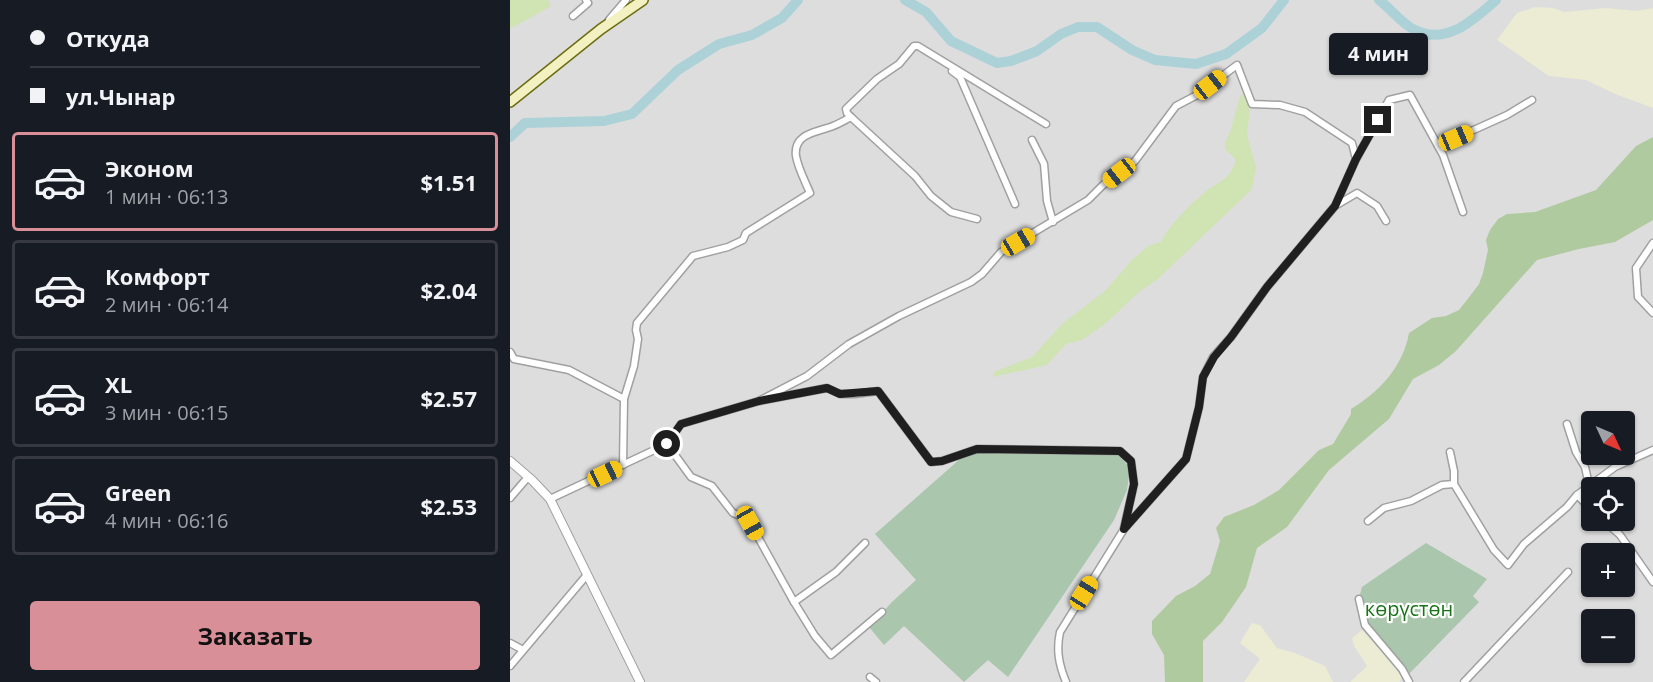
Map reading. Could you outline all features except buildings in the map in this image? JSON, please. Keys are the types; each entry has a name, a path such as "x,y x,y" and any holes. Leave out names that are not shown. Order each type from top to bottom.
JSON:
{"main road":[{"path":"511,99 601,29 643,0"}],"street":[{"path":"573,16 588,3 586,0"},
{"path":"601,29 626,0"},
{"path":"977,219 951,212 931,196 915,176 851,117 846,109 877,79 899,64 914,46 918,46 1046,124"},
{"path":"918,46 960,77 1015,204"},
{"path":"759,401 807,376 849,344 889,321 971,282 982,274 1001,252 1088,201 1103,185 1135,161 1176,106 1197,95 1237,64 1252,104 1280,105 1305,112 1352,143 1356,159"},
{"path":"1066,682 1060,666 1057,646 1060,632 1124,529 1186,459 1199,407 1203,377 1214,357 1267,287 1335,206 1356,159 1389,100 1410,95 1443,155 1462,212"},
{"path":"1438,146 1507,115 1532,100"},
{"path":"623,465 624,399 634,366 638,339 637,323 693,256 728,247 743,240 746,233 810,193 796,158 796,148 800,139 851,117"},
{"path":"1032,140 1044,164 1047,201 1053,222"},
{"path":"1335,206 1357,193 1377,207 1386,221"},
{"path":"1653,243 1636,268 1638,297 1653,313"},
{"path":"510,352 514,359 569,370 624,399"},
{"path":"550,499 667,444 681,424 759,401 827,388 840,394 878,391 931,462 942,461 977,449 1120,451 1131,461 1134,484 1124,529"},
{"path":"1567,424 1576,452 1588,477"},
{"path":"667,444 692,477 712,486 733,513 748,519 794,602 815,636 831,654 882,612"},
{"path":"1601,477 1615,467 1653,450"},
{"path":"1450,452 1454,484 1494,550 1508,565 1524,543 1567,507 1581,492"},
{"path":"510,460 550,499 640,682"},
{"path":"510,498 528,477"},
{"path":"1368,521 1384,508 1411,501 1442,485 1454,484"},
{"path":"1577,495 1581,499"},
{"path":"1615,531 1653,582"},
{"path":"794,602 836,572 865,543"},
{"path":"1464,682 1568,572"},
{"path":"510,666 586,576"},
{"path":"1359,599 1365,625 1402,669 1407,681"},
{"path":"510,643 523,650"},
{"path":"870,677 876,682"}],"shaded area":[{"path":"510,0 1653,0 1653,682 510,682"}],"green space":[{"path":"510,0 548,0 551,6 510,29"},
{"path":"1535,7 1553,8 1564,12 1605,8 1637,11 1653,8 1653,108 1586,80 1549,76 1497,40 1517,13"},
{"path":"1246,89 1251,98 1247,135 1256,167 1252,189 1158,279 1139,292 1105,324 1082,340 1066,344 1047,365 993,377 994,372 1032,357 1063,323 1105,291 1132,260 1148,246 1161,242 1186,209 1227,177 1236,160 1225,149 1225,143 1240,97"},
{"path":"1653,137 1653,220 1615,242 1537,260 1456,351 1439,365 1413,379 1389,419 1329,470 1287,527 1257,548 1246,587 1222,622 1203,641 1203,682 1165,682 1164,655 1152,634 1152,621 1176,596 1195,586 1210,574 1220,541 1216,528 1224,517 1254,505 1279,490 1319,450 1333,444 1351,414 1351,409 1371,395 1395,368 1409,333 1432,318 1446,316 1459,310 1479,284 1488,250 1486,240 1498,219 1507,214 1535,212 1596,190 1636,146"},
{"path":"1047,450 1119,454 1130,469 1127,490 1114,520 1008,677 988,660 964,682 904,626 884,645 869,627 916,580 875,534 969,451"},
{"name":"көрүстөн","path":"1426,543 1487,579 1473,596 1479,602 1409,674 1376,645 1357,606 1362,587"},
{"path":"1252,623 1260,625 1277,648 1325,666 1333,682 1244,682 1260,659 1240,643"},
{"path":"1362,630 1393,664 1402,677 1400,682 1350,682 1367,666 1354,646 1352,638"}],"waterway":[{"path":"510,137 525,123 604,121 632,114 678,70 719,44 752,35 782,18 798,0"},
{"path":"905,0 926,12 951,41 997,63 1011,61 1037,51 1061,34 1078,27 1097,27 1132,50 1155,60 1196,64 1226,54 1262,28 1284,0"},
{"path":"1379,0 1410,28 1438,35 1449,33 1469,22 1496,0"}],"route":[{"path":"667,444 681,424 759,401 827,388 840,394 878,391 931,462 942,461 977,449 1120,451 1131,461 1134,484 1124,529 1186,459 1199,407 1203,377 1214,357 1267,287 1335,206 1356,159 1378,120"}]}
